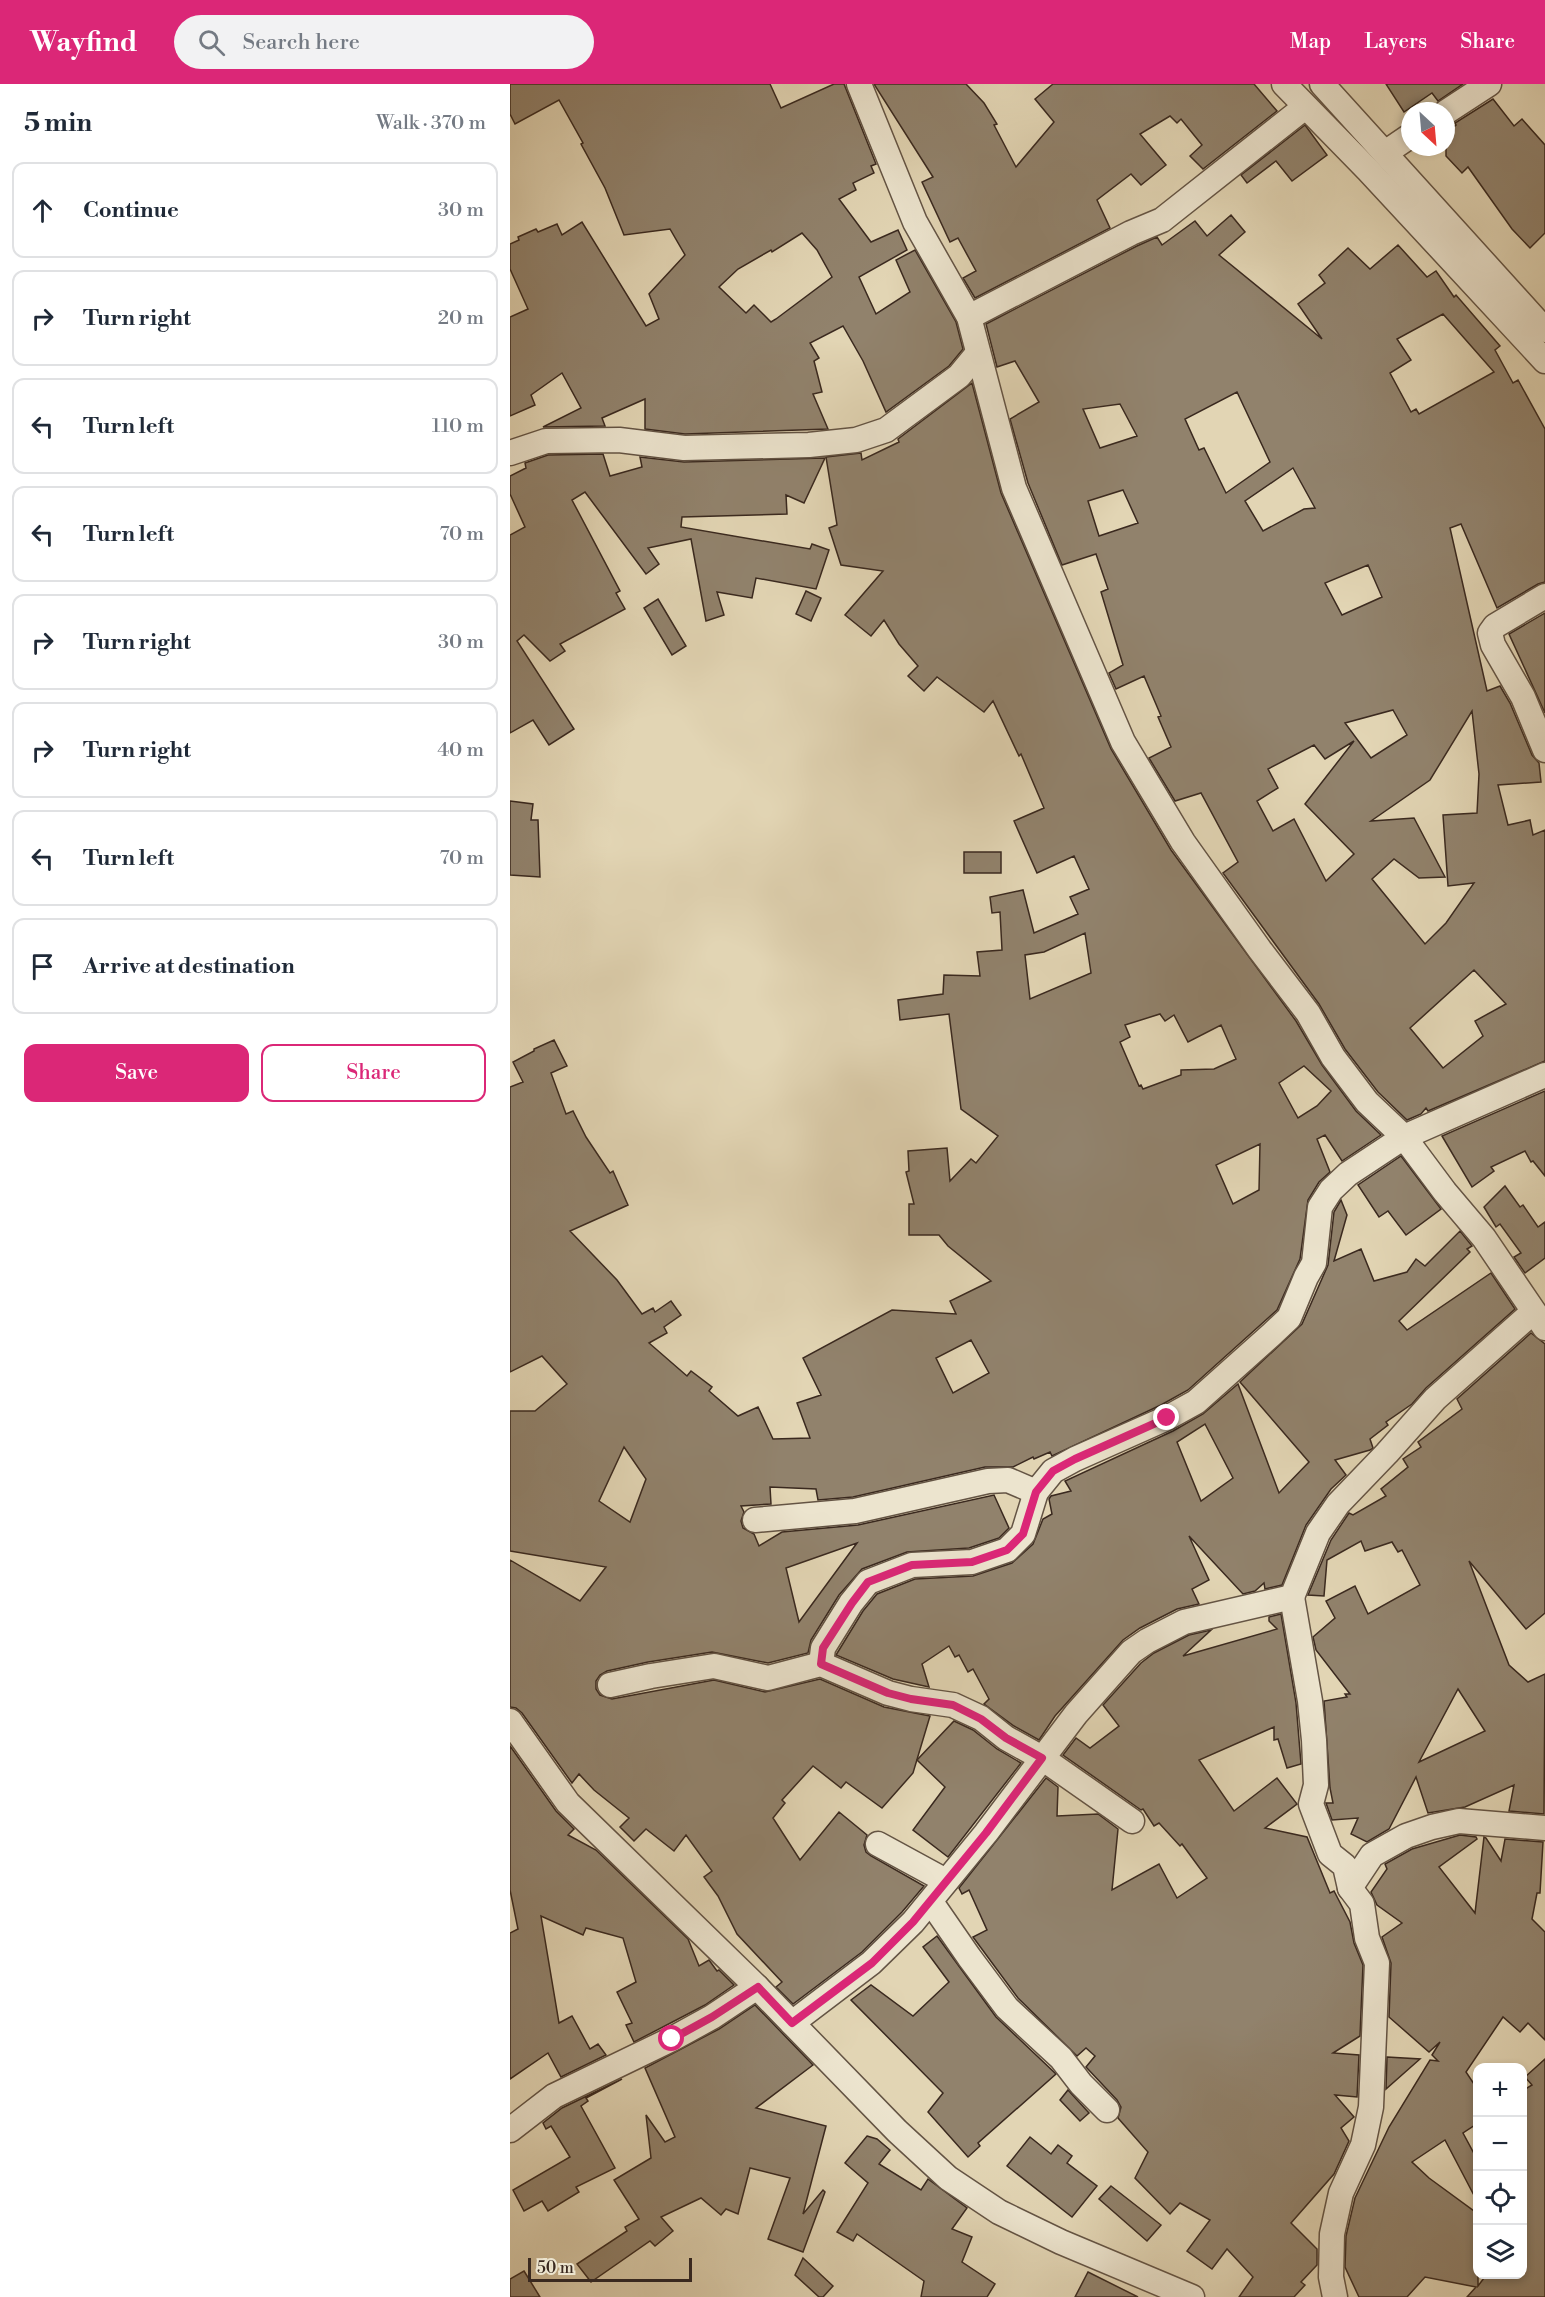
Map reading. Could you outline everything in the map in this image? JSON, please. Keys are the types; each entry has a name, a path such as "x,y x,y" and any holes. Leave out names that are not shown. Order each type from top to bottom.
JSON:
{"street":[{"path":"859,84 915,222 969,317 1014,488 1123,742 1183,842 1308,1013 1333,1057 1367,1102 1404,1137 1445,1192 1484,1238 1539,1320 1435,1399 1338,1503 1318,1533 1292,1597 1310,1701 1314,1740 1316,1785 1311,1804 1330,1854 1345,1866 1350,1888 1362,1904 1367,1938 1377,1963 1371,2107 1363,2145 1341,2193 1332,2234 1331,2277 1335,2297"},
{"path":"1284,84 1376,178 1545,361"},
{"path":"1322,84 1545,330"},
{"path":"1455,106 1489,84"},
{"path":"969,317 1162,220 1305,107"},
{"path":"1385,153 1401,142"},
{"path":"510,453 546,441 619,440 684,448 809,445 856,440 886,430 959,376 978,353"},
{"path":"1545,596 1495,626 1490,633 1493,645 1523,697 1545,750"},
{"path":"821,1664 823,1648 868,1582 912,1565 972,1562 1007,1550 1023,1534 1036,1492 1053,1471 1167,1418 1196,1402 1289,1318 1314,1263 1320,1207 1331,1190 1348,1174 1404,1137 1545,1075"},
{"path":"755,1520 855,1511 988,1481 1008,1480 1036,1492"},
{"path":"792,2023 872,1963 931,1902 1042,1758 1131,1652 1184,1622 1292,1597"},
{"path":"610,1685 714,1666 768,1678 821,1664 888,1693 953,1705 981,1719 1006,1738 1042,1758 1132,1821"},
{"path":"510,1721 568,1803 758,1987 897,2131 948,2178 999,2212 1061,2242 1192,2297"},
{"path":"1350,1888 1372,1855 1406,1836 1432,1827 1459,1821 1545,1828"},
{"path":"878,1844 946,1881"},
{"path":"931,1902 1007,2007 1061,2058 1107,2110"},
{"path":"510,2130 554,2096 672,2039 712,2017 758,1987"}],"building":[{"path":"510,84 770,84 781,108 834,84 844,84 876,164 871,166 874,173 853,183 856,190 839,199 871,242 898,230 907,250 859,277 876,314 910,292 896,260 915,250 956,322 963,349 949,366 886,412 863,361 843,326 810,343 819,358 814,361 822,392 813,394 828,429 685,434 645,429 645,399 602,418 605,426 543,427 581,408 562,373 531,395 535,405 510,416 510,317 528,309 510,269 510,244 519,240 518,237 536,229 538,232 557,224 562,235 582,222 646,326 659,319 649,294 685,255 670,229 624,235 605,188 559,100 515,124 510,114","holes":["802,233 817,250 832,277 771,322 754,305 746,313 719,287 738,269 771,250 772,252"]},
{"path":"874,84 966,84 984,103 997,124 994,125 1016,167 1054,122 1035,99 1053,84 1254,84 1277,111 1203,169 1190,156 1202,145 1181,119 1177,123 1170,116 1140,134 1166,165 1141,185 1131,174 1097,200 1110,228 975,298 963,278 976,271 958,238 950,242 922,182 933,177"},
{"path":"1386,84 1463,84 1438,101 1432,93 1419,102 1401,102 1401,107"},
{"path":"1493,99 1514,126 1522,119 1545,145 1545,233 1530,248 1512,229 1468,167 1462,173 1446,156 1455,156 1455,123"},
{"path":"1305,125 1327,155 1292,181 1276,161 1247,183 1241,175"},
{"path":"1231,215 1245,232 1219,255 1322,339 1298,304 1325,283 1319,275 1348,248 1370,269 1398,245 1427,277 1436,271 1454,297 1456,295 1500,346 1495,350 1513,383 1518,380 1545,429 1545,582 1497,608 1461,524 1450,528 1487,691 1500,686 1510,703 1532,755 1539,763 1541,782 1498,785 1508,825 1530,820 1533,835 1545,830 1545,1061 1428,1111 1426,1108 1421,1114 1407,1120 1378,1092 1345,1049 1319,1004 1223,873 1238,862 1201,793 1175,801 1149,758 1171,747 1158,717 1161,716 1144,676 1116,689 1109,673 1123,665 1101,592 1108,589 1096,554 1062,565 1028,483 1010,419 1039,402 1015,361 997,367 986,324 1157,237 1162,245 1195,221 1207,236","holes":["1443,314 1494,372 1419,414 1416,409 1411,412 1390,373 1411,360 1397,339","1237,392 1270,462 1226,493 1204,448 1199,450 1185,419","1120,404 1137,436 1100,448 1083,409","1293,468 1315,508 1304,509 1263,531 1245,501","1123,490 1138,523 1099,536 1088,501","1368,565 1382,597 1342,615 1325,583","1393,710 1407,735 1371,758 1345,723","1472,711 1479,774 1477,813 1443,815 1448,886 1474,883 1446,923 1425,944 1372,879 1394,859 1419,878 1445,877 1414,818 1371,821 1430,780","1354,741 1305,804 1354,854 1326,881 1294,819 1273,831 1257,801 1278,788 1268,769 1314,745 1325,759","1474,970 1506,1004 1475,1021 1483,1036 1443,1068 1410,1028"]},
{"path":"972,383 1001,493 1111,749 1171,850 1296,1021 1322,1065 1356,1111 1381,1135 1342,1161 1325,1135 1317,1139 1330,1172 1319,1182 1308,1200 1300,1259 1277,1310 1188,1390 1052,1456 1050,1452 1013,1467 985,1467 853,1497 818,1500 816,1489 770,1487 771,1504 741,1506 744,1512 741,1521 743,1528 754,1534 759,1546 782,1532 858,1525 994,1495 1009,1528 999,1538 969,1548 907,1552 862,1569 839,1595 811,1640 808,1653 768,1663 712,1652 648,1662 607,1671 600,1675 596,1681 596,1689 600,1695 612,1699 714,1680 765,1692 820,1679 884,1707 930,1716 913,1773 882,1808 846,1782 841,1788 813,1766 782,1800 785,1803 773,1818 800,1860 839,1812 867,1835 864,1845 866,1852 924,1886 862,1952 793,2004 776,1987 782,1982 737,1934 718,1896 704,1877 712,1871 686,1835 674,1851 646,1829 634,1841 620,1827 629,1818 594,1790 579,1774 572,1783 522,1713 510,1707 510,1560 580,1601 606,1567 510,1551 510,1411 535,1411 567,1384 542,1356 510,1372 510,1087 523,1082 513,1062 554,1040 567,1066 551,1073 566,1114 573,1111 586,1137 610,1173 613,1171 628,1205 570,1231 617,1280 642,1314 653,1308 655,1312 671,1301 681,1315 664,1327 667,1333 649,1343 687,1376 691,1371 712,1387 709,1391 738,1416 758,1407 773,1439 810,1438 797,1403 821,1395 803,1358 892,1310 956,1314 950,1301 991,1281 948,1246 939,1235 909,1235 909,1204 914,1204 906,1172 909,1171 908,1151 947,1148 950,1181 971,1159 976,1163 998,1136 961,1109 949,1014 900,1020 898,1000 943,994 944,975 980,976 977,952 1002,950 1000,912 992,913 990,897 1023,890 1034,933 1078,914 1070,897 1089,889 1074,856 1037,873 1014,821 1044,808 1021,754 1019,756 993,701 984,712 937,677 924,691 908,676 918,666 899,644 884,620 871,636 845,615 883,571 841,565 829,528 837,525 826,457 861,453 862,460 899,442 898,439","holes":["1085,933 1091,973 1030,999 1025,955 1044,952","1160,1014 1165,1021 1174,1015 1188,1042 1221,1025 1236,1059 1214,1069 1181,1070 1181,1075 1143,1089 1141,1085 1139,1086 1120,1042 1130,1037 1125,1025","1304,1066 1331,1091 1317,1106 1298,1118 1279,1083","1260,1144 1259,1190 1233,1204 1216,1165","971,1340 989,1373 953,1393 936,1358","624,1447 646,1479 630,1522 599,1501","857,1543 799,1622 786,1568"]},
{"path":"603,454 610,476 642,467 640,457 684,462 825,458 804,503 786,495 787,514 682,517 681,527 810,549 812,544 829,550 816,589 756,578 752,598 717,592 724,615 706,621 691,539 648,548 659,564 646,574 585,492 572,500 620,591 616,593 625,609 560,644 565,651 550,661 524,635 517,641 574,729 549,745 533,720 510,733 510,535 525,527 510,494 510,476 526,468 525,463 548,455"},
{"path":"806,591 821,598 811,621 796,614"},
{"path":"658,599 686,646 672,655 644,608"},
{"path":"1545,613 1545,713 1509,634"},
{"path":"510,801 533,804 531,820 538,820 540,877 510,875"},
{"path":"964,852 1001,852 1001,873 964,873"},
{"path":"1545,1091 1545,1176 1533,1161 1531,1162 1525,1151 1491,1167 1494,1171 1472,1187 1442,1136"},
{"path":"1401,1156 1441,1209 1406,1235 1388,1211 1379,1217 1358,1185"},
{"path":"1505,1186 1520,1207 1523,1205 1538,1227 1545,1222 1545,1258 1525,1273 1514,1257 1521,1253 1500,1224 1496,1227 1484,1207"},
{"path":"1341,1200 1347,1215 1334,1261 1361,1249 1374,1281 1407,1272 1416,1259 1425,1266 1460,1231 1472,1246 1467,1249 1470,1252 1399,1321 1407,1330 1491,1273 1515,1309 1426,1388 1412,1404 1386,1422 1388,1425 1370,1439 1373,1448 1335,1460 1346,1475 1331,1489 1306,1525 1282,1585 1265,1589 1264,1583 1255,1591 1243,1594 1189,1536 1209,1580 1192,1589 1199,1604 1177,1609 1140,1628 1123,1640 1055,1716 1039,1740 1014,1726 984,1704 989,1699 973,1669 968,1672 959,1655 955,1657 949,1646 922,1664 929,1687 893,1679 836,1655 863,1611 877,1594 915,1579 973,1576 1012,1563 1033,1544 1043,1519 1052,1514 1049,1499 1051,1496 1071,1491 1065,1481 1173,1431 1203,1414 1238,1384 1279,1493 1309,1462 1240,1382 1302,1324 1328,1265 1334,1212","holes":["1205,1424 1233,1478 1201,1501 1177,1442"]},
{"path":"1531,1333 1545,1344 1545,1613 1526,1629 1469,1561 1509,1665 1528,1682 1545,1674 1544,1814 1509,1811 1514,1785 1465,1807 1428,1813 1416,1777 1389,1829 1367,1842 1351,1834 1358,1818 1332,1820 1326,1803 1333,1803 1324,1701 1347,1697 1345,1694 1350,1694 1316,1650 1313,1637 1335,1618 1326,1601 1355,1586 1368,1614 1420,1585 1402,1550 1398,1552 1392,1542 1365,1551 1361,1541 1327,1560 1324,1596 1308,1595 1331,1540 1349,1513 1353,1515 1386,1496 1381,1489 1408,1467 1403,1459 1421,1447 1418,1442 1462,1409 1457,1399","holes":["1458,1689 1485,1731 1419,1762"]},
{"path":"1281,1614 1296,1703 1301,1764 1287,1768 1278,1739 1274,1740 1274,1727 1199,1760 1234,1811 1277,1778 1297,1804 1265,1828 1307,1837 1330,1893 1334,1891 1350,1922 1354,1943 1363,1965 1360,2036 1333,2053 1359,2055 1357,2097 1335,2095 1354,2117 1341,2128 1349,2141 1334,2174 1291,2223 1317,2249 1317,2265 1301,2282 1305,2285 1294,2297 1239,2297 1253,2277 1227,2249 1212,2269 1187,2251 1210,2220 1180,2203 1170,2214 1135,2178 1148,2152 1118,2118 1121,2107 1117,2100 1086,2067 1095,2056 1086,2048 1077,2056 1018,1998 973,1937 987,1930 969,1890 962,1894 959,1888 1046,1778 1058,1787 1057,1816 1098,1814 1118,1829 1112,1890 1159,1864 1177,1898 1207,1878 1182,1844 1180,1846 1159,1823 1154,1826 1143,1809 1141,1810 1063,1755 1076,1738 1090,1748 1119,1726 1103,1705 1141,1663 1154,1653 1189,1635 1211,1630 1183,1656 1277,1629 1269,1621 1269,1617"},
{"path":"954,1721 973,1730 997,1749 1021,1763 948,1857 913,1830 945,1787 917,1760"},
{"path":"510,1746 556,1811 574,1829 568,1835 596,1850 688,1939 699,1966 709,1960 717,1971 719,1970 734,1985 705,2005 634,2042 626,2025 632,2023 617,1992 636,1982 623,1938 586,1928 583,1935 541,1916 559,2023 572,2016 590,2049 598,2044 606,2055 561,2077 548,2053 510,2079 510,1933 518,1929 510,1890"},
{"path":"1460,1835 1476,1837 1477,1839 1439,1867 1475,1913 1484,1837 1501,1861 1505,1839 1543,1842 1540,1893 1537,1893 1532,1919 1545,1932 1545,2040 1528,2023 1520,2032 1503,2017 1466,2072 1473,2082 1473,2126 1463,2133 1473,2152 1473,2193 1445,2140 1412,2162 1429,2178 1473,2210 1473,2279 1478,2279 1478,2286 1483,2279 1527,2279 1527,2088 1532,2085 1527,2079 1527,2075 1545,2059 1545,2297 1467,2297 1476,2287 1425,2277 1407,2297 1359,2297 1345,2267 1346,2236 1355,2198 1389,2127 1430,2060 1438,2061 1432,2055 1440,2042 1429,2052 1389,2017 1391,1963 1382,1937 1402,1923 1377,1905 1371,1892 1387,1869 1385,1864 1412,1849"},
{"path":"937,1936 996,2017 1056,2074 978,2143 980,2146 968,2157 928,2112 943,2093 851,2000 871,1985 913,2016 949,1982 923,1947"},
{"path":"755,2005 813,2065 756,2108 826,2126 803,2214 823,2190 825,2192 803,2252 768,2239 790,2178 750,2168 738,2214 726,2209 721,2215 701,2198 661,2217 673,2231 655,2246 650,2241 591,2282 577,2264 627,2231 625,2227 639,2219 614,2180 651,2158 646,2115 665,2142 675,2137 645,2068 719,2029"},
{"path":"1387,2057 1420,2059 1386,2089"},
{"path":"622,2079 586,2098 588,2101 581,2106 615,2168 576,2187 579,2192 548,2211 542,2201 524,2211 513,2190 570,2157 551,2126 546,2129 543,2123 562,2108"},
{"path":"1068,2090 1089,2113 1080,2121 1060,2100"},
{"path":"867,2136 877,2139 890,2150 879,2164 921,2190 928,2179 967,2208 952,2229 972,2237 962,2262 995,2284 987,2297 921,2297 924,2281 857,2234 853,2241 837,2232 868,2183 845,2163"},
{"path":"1030,2137 1051,2154 1058,2145 1072,2156 1067,2163 1097,2186 1072,2217 1007,2166"},
{"path":"1111,2186 1161,2225 1147,2241 1099,2199"},
{"path":"803,2258 833,2286 823,2297 819,2297 795,2275"},
{"path":"524,2271 540,2297 510,2297 510,2279"},
{"path":"1088,2272 1138,2297 1075,2297"}],"route":[{"path":"672,2039 712,2017 758,1987 792,2023 824,2000 872,1963 913,1922 986,1833 1042,1758 1006,1738 981,1719 953,1705 888,1693 821,1664 823,1648 868,1582 912,1565 972,1562 1007,1550 1023,1534 1036,1492 1053,1471 1167,1418"}]}
